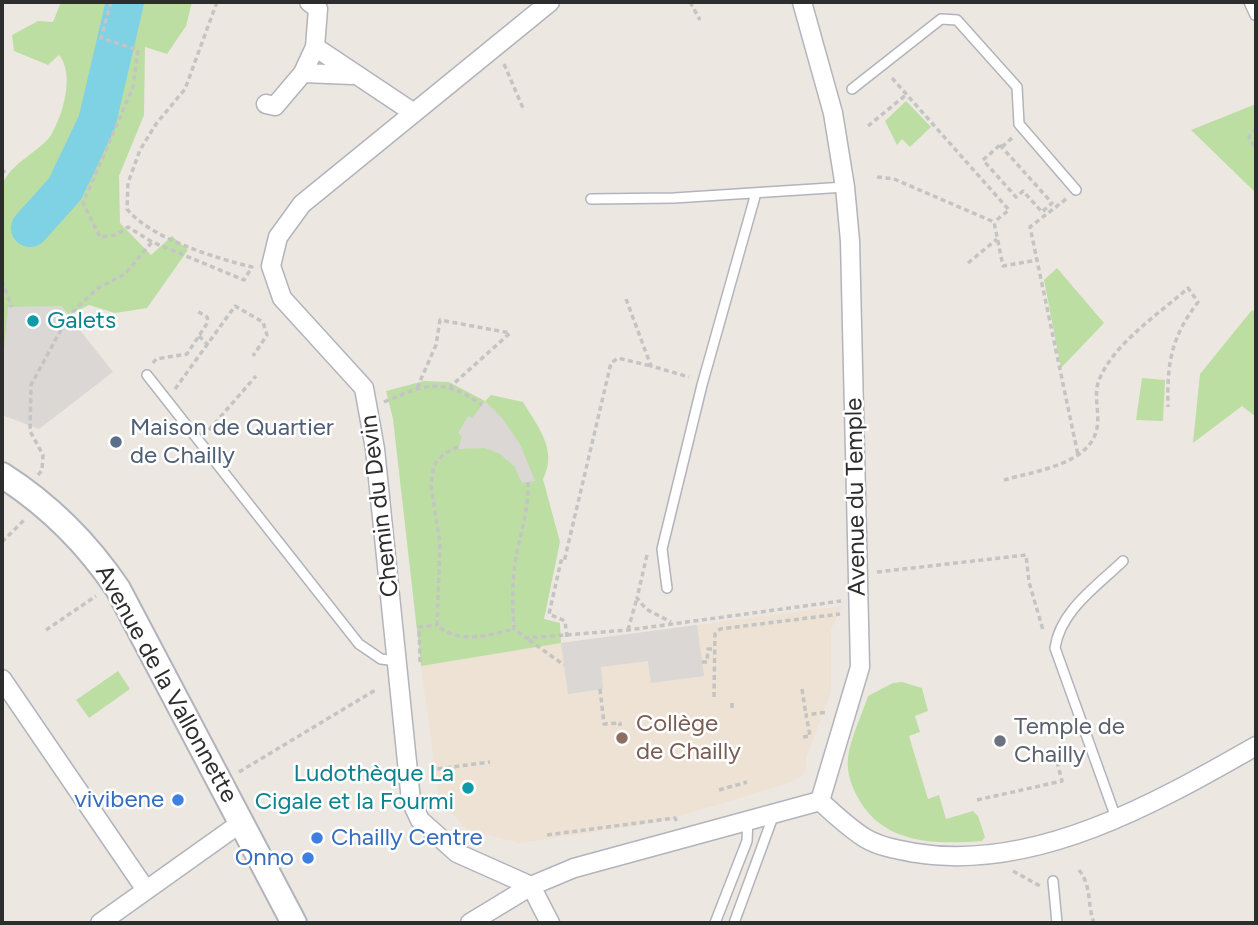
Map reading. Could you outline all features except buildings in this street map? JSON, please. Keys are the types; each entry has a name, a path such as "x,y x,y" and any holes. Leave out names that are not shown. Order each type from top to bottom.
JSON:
{"street":[{"path":"266,104 275,106 303,73 315,47 318,9 309,2"},
{"name":"Chemin du Devin","path":"531,886 457,853 420,820 411,801 369,408 364,388 282,298 273,281 272,251 284,224 302,204 550,2"},
{"name":"Avenue du Temple","path":"802,2 833,113 845,187 850,241 858,575 860,667 820,801"},
{"path":"315,47 352,75 414,113"},
{"path":"303,73 352,75"},
{"name":"Avenue de la Vallonnette","path":"2,475 28,492 61,520 101,563 138,623 294,923"},
{"path":"2,680 146,890"},
{"path":"470,923 531,886 574,867 748,818 820,801 867,839 892,849 959,858 1000,852 1064,836 1116,818 1256,746"},
{"path":"100,923 242,822"},
{"path":"531,886 550,923"}],"lane":[{"path":"1249,2 1255,15"},
{"path":"852,89 941,19 957,20 1017,87 1018,124 1076,190"},
{"path":"592,199 845,187"},
{"path":"667,588 662,549 702,385 756,192"},
{"path":"146,375 359,644 381,659 397,661"},
{"path":"1116,818 1055,648 1058,631 1068,615 1123,561"},
{"path":"734,923 774,812"},
{"path":"715,923 747,841 748,818"},
{"path":"1053,881 1057,923"}],"path":[{"path":"111,2 100,38 138,50 133,87 83,203 100,237 116,235 128,227 152,242 244,281 252,267 154,232 137,222 127,209 128,183 139,150 185,89 218,2"},
{"path":"690,2 700,20"},
{"path":"494,47 512,77 523,108"},
{"path":"882,86 892,78 1009,210 995,222"},
{"path":"868,126 907,94"},
{"path":"1256,128 1249,137 1256,150"},
{"path":"1000,145 1052,204 1049,209 1042,212 1023,191 1016,197 983,160 1000,145"},
{"path":"2,174 7,167"},
{"path":"877,177 894,179 995,222"},
{"path":"1076,190 1049,209 1030,227 1078,454"},
{"path":"995,222 1003,266 1037,260"},
{"path":"968,263 997,239"},
{"path":"38,475 42,470 43,455 30,432 30,385 69,315 98,288 125,274 152,242"},
{"path":"2,281 12,307"},
{"path":"1004,480 1054,465 1078,454 1090,444 1097,429 1099,380 1115,353 1188,288 1198,302 1176,336 1169,366 1168,407"},
{"path":"626,299 651,366"},
{"path":"167,401 235,306 263,322 267,335 253,356"},
{"path":"146,375 156,359 187,354 208,322 207,317 197,310"},
{"path":"417,388 436,345 440,320 510,333 450,387"},
{"path":"199,336 208,345"},
{"path":"567,637 565,621 549,614 561,561 565,562 611,363 618,358 690,376 686,389"},
{"path":"198,441 256,376"},
{"path":"369,408 430,385 450,387 482,405"},
{"path":"437,625 440,544 431,485 434,465 445,453 458,447"},
{"path":"514,629 516,554 529,503 528,482"},
{"path":"2,542 27,518"},
{"path":"628,630 649,545"},
{"path":"858,575 1026,555 1029,582 1044,633 1055,648"},
{"path":"46,630 96,596"},
{"path":"637,598 646,609 673,623"},
{"path":"527,639 628,630 847,600"},
{"path":"714,697 715,634 720,629 846,613"},
{"path":"420,662 423,662 419,627 437,625 461,636 481,637 514,629"},
{"path":"514,629 564,665"},
{"path":"702,662 707,662 708,649 715,649"},
{"path":"237,773 377,689"},
{"path":"600,689 604,724 620,723 620,726"},
{"path":"802,689 810,736 803,737"},
{"path":"806,715 831,712 844,716"},
{"path":"977,800 1062,781 1056,758 1072,754"},
{"path":"429,770 490,762"},
{"path":"719,790 747,782"},
{"path":"547,835 675,818 677,824"},
{"path":"1000,852 1006,864 1020,876 1041,886"},
{"path":"1079,870 1087,880 1089,910 1094,923"}],"shaded area":[{"path":"61,306 113,372 39,429 2,415 2,371 8,307"},
{"path":"485,401 502,418 520,444 535,481 522,483 514,466 500,454 485,448 458,449 462,436 458,433 468,416 472,418"},
{"name":"Collège de Chailly","path":"842,606 831,629 831,692 801,777 786,784 660,822 519,843 466,829 439,798 421,666 561,643"},
{"path":"697,625 704,676 651,683 648,661 601,667 603,689 568,694 561,643"}],"green space":[{"path":"61,2 192,2 186,26 167,54 145,47 144,115 119,176 120,223 151,255 172,236 188,250 147,308 115,313 89,305 69,315 61,306 4,360 2,371 2,185 12,170 51,135 60,117 67,83 64,63 59,55 48,65 14,51 12,35 38,21 53,22"},
{"path":"906,101 931,127 910,147 902,139 897,145 885,121"},
{"path":"1256,104 1256,193 1191,130"},
{"path":"1057,268 1104,323 1061,368 1044,280"},
{"path":"1252,310 1256,312 1256,417 1242,406 1193,443 1200,374"},
{"path":"1142,378 1165,380 1163,421 1136,420"},
{"path":"424,381 449,382 485,401 491,395 523,402 540,430 548,458 543,479 560,542 544,619 560,623 561,643 421,666 393,419 386,391"},
{"path":"118,671 130,689 89,718 76,700"},
{"path":"902,682 922,688 928,711 915,716 920,732 909,736 928,799 939,795 946,819 973,811 978,816 985,837 982,841 931,841 899,834 872,817 855,793 849,776 849,750 868,696 893,683"}],"waterway":[{"path":"30,228 65,189 97,122 125,2"}],"place":[{"name":"Galets","path":"33,321"},
{"name":"Maison de Quartier de Chailly","path":"116,442"},
{"name":"Collège de Chailly","path":"622,738"},
{"name":"Temple de Chailly","path":"1000,741"},
{"name":"Ludothèque La Cigale et la Fourmi","path":"468,788"},
{"name":"vivibene","path":"178,800"},
{"name":"Chailly Centre","path":"317,838"},
{"name":"Onno","path":"308,858"}]}
